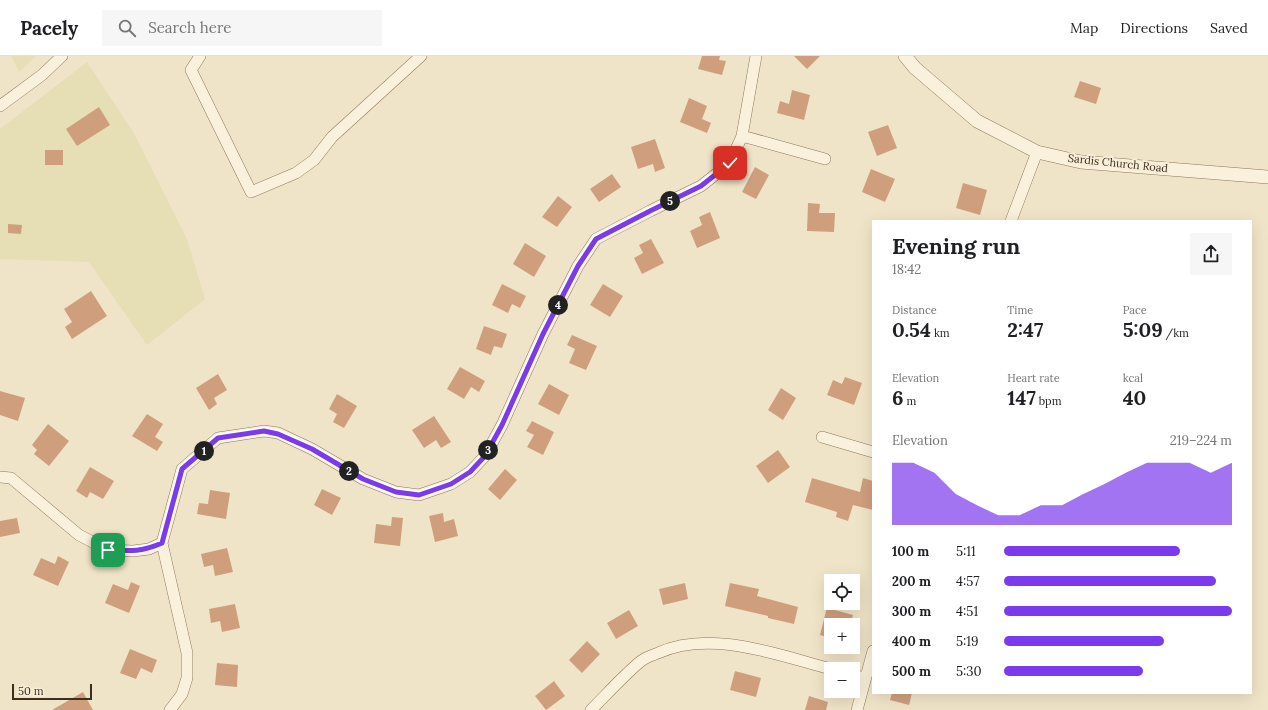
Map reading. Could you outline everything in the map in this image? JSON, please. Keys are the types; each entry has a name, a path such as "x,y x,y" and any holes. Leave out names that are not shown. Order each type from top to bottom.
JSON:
{"street":[{"path":"0,106 42,75 62,56"},
{"path":"200,56 190,70 251,192 296,172 314,160 332,136 421,56"},
{"path":"170,710 182,694 187,678 187,653 162,543 182,469 218,438 264,431 278,434 312,449 363,479 396,492 419,495 451,484 470,472 485,456 502,425 546,327 578,266 596,239 701,186 730,163 742,136 756,56"},
{"name":"Sardis Church Road","path":"905,56 915,68 977,121 1038,152 1081,162 1268,177"},
{"path":"742,136 825,159"},
{"path":"1011,220 1038,152"},
{"path":"822,437 872,452"},
{"path":"0,477 11,478 35,500 79,535 108,550 133,552 149,549 162,543"},
{"path":"591,710 642,660 671,647 699,643 733,645 824,667"},
{"path":"857,710 872,654"},
{"path":"860,677 865,678"}],"shaded area":[{"path":"11,56 36,56 19,72"},
{"path":"87,62 135,135 187,239 205,299 147,345 89,262 0,259 0,129"}],"building":[{"path":"702,56 720,56 719,60 726,61 722,75 698,69"},
{"path":"794,56 820,56 807,69"},
{"path":"1080,81 1101,88 1096,104 1074,97"},
{"path":"792,90 810,95 804,120 777,113 780,101 789,104"},
{"path":"689,98 707,106 702,119 711,123 707,133 680,122"},
{"path":"99,107 110,125 77,146 66,129"},
{"path":"888,125 897,148 877,156 868,132"},
{"path":"655,139 665,168 655,172 653,164 638,169 631,147"},
{"path":"45,150 63,150 63,165 45,165"},
{"path":"755,167 769,175 756,199 742,192"},
{"path":"871,169 895,179 885,202 862,192"},
{"path":"612,174 621,187 599,202 590,189"},
{"path":"963,183 987,190 980,215 956,208"},
{"path":"558,196 572,207 557,227 542,217"},
{"path":"808,203 820,204 819,213 835,213 834,232 807,231"},
{"path":"710,212 720,238 697,248 690,231 702,225 699,217"},
{"path":"8,224 22,225 21,234 8,233"},
{"path":"651,239 664,263 642,274 634,258 643,253 639,245"},
{"path":"525,243 546,256 534,277 513,264"},
{"path":"502,284 526,296 520,308 512,304 508,313 492,305"},
{"path":"603,284 623,296 610,317 590,305"},
{"path":"91,291 107,316 72,339 65,327 72,322 64,309"},
{"path":"484,326 507,334 502,348 494,346 491,355 476,349"},
{"path":"572,335 597,346 586,370 569,363 575,349 567,345"},
{"path":"460,367 485,381 479,392 471,387 464,399 447,389"},
{"path":"218,374 227,390 214,398 217,404 209,410 196,388"},
{"path":"845,377 862,383 854,405 827,395 833,380 842,384"},
{"path":"549,384 569,395 559,415 538,404"},
{"path":"781,388 796,398 783,420 768,410"},
{"path":"0,391 25,398 18,421 0,415"},
{"path":"337,394 357,406 344,428 333,422 337,414 329,409"},
{"path":"147,414 163,424 155,437 163,442 157,451 132,436"},
{"path":"434,416 451,442 441,448 436,440 424,448 412,430"},
{"path":"532,421 554,432 543,455 527,447 534,435 526,431"},
{"path":"48,424 69,441 49,466 34,454 37,450 32,445"},
{"path":"778,450 790,467 768,483 756,466"},
{"path":"90,467 114,481 103,499 90,492 87,498 76,491"},
{"path":"505,469 517,480 500,500 488,489"},
{"path":"812,478 860,492 863,478 872,481 872,510 853,505 848,521 836,517 837,512 805,502"},
{"path":"322,489 341,498 332,515 314,505"},
{"path":"210,490 230,493 226,519 197,514 199,503 208,504"},
{"path":"443,513 444,522 454,519 458,536 435,542 429,516"},
{"path":"392,517 403,518 400,546 374,543 376,524 391,526"},
{"path":"17,518 20,533 0,537 0,521"},
{"path":"227,548 233,572 215,576 213,565 204,567 201,554"},
{"path":"58,556 69,562 58,586 33,575 41,558 55,564"},
{"path":"131,582 140,586 129,613 105,603 113,584 128,590"},
{"path":"685,583 688,599 663,605 659,589"},
{"path":"730,583 759,589 757,596 798,607 794,624 725,606"},
{"path":"235,604 240,628 222,632 220,621 211,623 209,609"},
{"path":"629,610 638,626 616,639 607,623"},
{"path":"826,610 835,610 853,615 852,618 824,618"},
{"path":"824,619 824,636 820,635"},
{"path":"587,641 600,654 582,673 569,660"},
{"path":"130,649 157,660 152,673 141,668 136,679 120,673"},
{"path":"217,663 238,665 237,687 215,685"},
{"path":"735,671 761,678 756,697 730,690"},
{"path":"554,681 565,696 546,710 535,696"},
{"path":"83,692 93,710 52,710"},
{"path":"892,694 912,694 909,705 890,700"},
{"path":"809,696 828,702 826,710 805,710"}],"route":[{"path":"108,550 133,552 149,549 162,543 182,469 218,438 264,431 278,434 312,449 363,479 396,492 419,495 451,484 470,472 485,456 502,425 543,334 578,266 596,239 701,186 730,163"}]}
